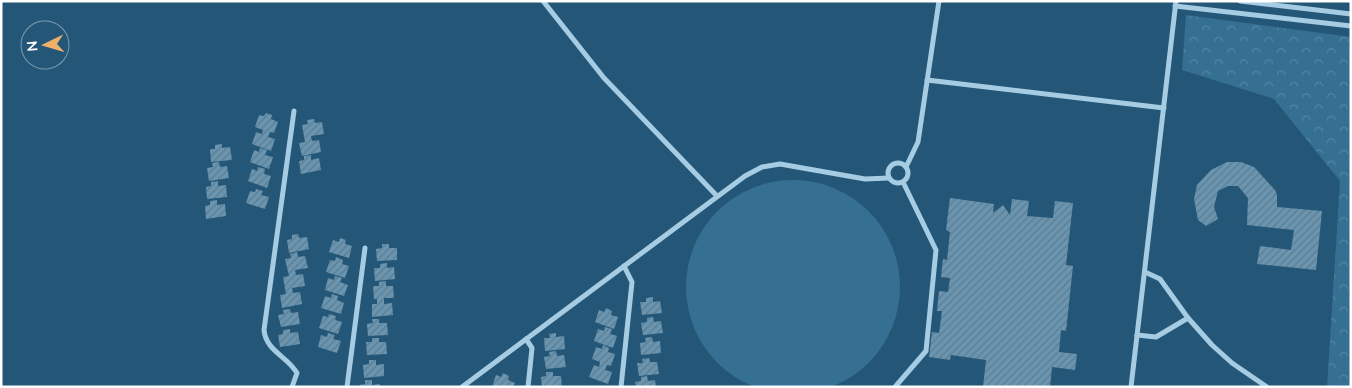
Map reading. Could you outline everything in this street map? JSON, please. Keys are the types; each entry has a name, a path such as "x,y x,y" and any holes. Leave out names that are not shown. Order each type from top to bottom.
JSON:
{"street":[{"path":"543,1 604,78 717,196"},
{"path":"906,167 918,142 939,1"},
{"path":"1240,1 1351,14"},
{"path":"1131,387 1176,4 1351,26"},
{"path":"928,80 1164,108"},
{"path":"292,387 297,373 293,367 268,345 264,330 294,111"},
{"path":"889,178 889,169 893,164 900,163 906,167 908,173 903,182"},
{"path":"462,387 717,196 745,176 762,167 780,164 865,179 889,178 897,183 903,182"},
{"path":"895,387 926,351 936,250 903,182"},
{"path":"347,387 364,248"},
{"path":"620,387 632,282 624,266"},
{"path":"1145,272 1160,279 1188,318 1232,363 1267,387"},
{"path":"1137,335 1156,337 1164,334 1188,318"},
{"path":"526,339 532,348 528,387"}],"green space":[{"path":"1186,15 1351,37 1351,387 1327,387 1340,181 1274,99 1182,70"},
{"path":"793,180 814,182 834,188 852,198 869,211 882,228 892,246 898,266 900,287 898,308 892,328 882,346 869,363 852,376 834,386 814,392 793,394 772,392 752,386 734,376 717,363 704,346 694,328 688,308 686,287 688,266 694,246 704,228 717,211 734,198 752,188 772,182"}],"building":[{"path":"266,113 272,115 271,119 278,122 274,133 270,132 268,137 275,139 271,151 252,144 256,132 262,134 263,130 255,127 259,115 264,116"},
{"path":"314,119 315,123 322,122 324,134 311,136 312,141 319,140 321,152 302,156 299,143 305,142 302,125 308,124 307,120"},
{"path":"222,144 222,148 230,147 232,160 211,162 210,149 215,149 215,145"},
{"path":"260,148 267,150 265,155 273,157 269,169 250,162 254,150 259,152"},
{"path":"311,155 311,160 319,158 321,170 301,174 299,161 304,160 304,156"},
{"path":"219,162 220,167 227,166 229,178 209,181 207,168 213,167 212,163"},
{"path":"1227,162 1241,162 1254,167 1275,190 1277,207 1322,211 1316,270 1257,264 1260,246 1291,250 1294,230 1247,225 1248,198 1238,186 1228,186 1218,191 1214,207 1218,219 1206,226 1198,220 1194,199 1197,185 1211,170"},
{"path":"258,167 265,169 264,174 271,176 267,188 248,181 252,169 257,171"},
{"path":"218,181 218,186 226,185 227,197 207,199 206,187 211,186 211,182"},
{"path":"256,189 263,191 261,195 269,197 265,209 246,203 250,191 255,192"},
{"path":"950,198 994,204 993,213 1003,205 1010,215 1012,199 1029,201 1027,216 1053,218 1055,201 1073,203 1066,265 1073,266 1066,331 1061,330 1059,352 1077,354 1075,370 1052,367 1050,387 983,387 986,360 951,355 950,360 929,357 932,332 939,333 942,311 937,311 939,291 948,292 950,278 941,277 943,259 947,260 950,232 946,230"},
{"path":"217,200 217,205 225,204 226,216 206,219 205,206 210,205 210,201"},
{"path":"298,234 299,238 307,237 309,249 289,253 287,240 292,239 292,235"},
{"path":"340,238 346,240 345,244 352,246 349,258 329,252 333,240 339,242"},
{"path":"382,244 389,244 389,248 397,248 397,260 377,261 376,249 382,248"},
{"path":"297,252 298,257 305,256 308,268 295,270 296,275 303,274 305,286 292,288 293,293 300,292 302,304 282,308 280,295 286,294 283,277 289,276 285,259 291,258 290,254"},
{"path":"336,257 343,260 342,264 349,266 345,278 326,272 330,260 335,261"},
{"path":"387,263 387,268 394,267 395,279 375,281 374,268 380,268 380,264"},
{"path":"335,276 342,278 340,282 348,285 344,296 325,290 328,278 334,280"},
{"path":"386,281 386,286 393,286 394,298 384,298 384,304 392,303 393,315 372,317 372,304 377,304 377,299 374,299 373,286 379,286 379,282"},
{"path":"332,294 338,296 337,300 344,303 341,314 321,308 325,296 331,298"},
{"path":"653,297 653,302 660,301 662,313 642,315 640,302 646,302 646,298"},
{"path":"606,308 612,311 611,315 618,317 614,329 595,322 599,310 604,312"},
{"path":"290,309 291,313 298,312 300,324 281,327 278,315 284,314 283,310"},
{"path":"329,314 336,316 335,320 342,322 338,334 319,328 323,316 328,317"},
{"path":"653,317 654,322 661,321 663,333 643,335 641,323 647,322 647,318"},
{"path":"372,319 379,319 379,323 387,323 388,335 368,336 367,324 373,323"},
{"path":"605,327 612,329 610,334 617,336 613,348 594,341 598,329 604,331"},
{"path":"290,329 290,333 298,332 300,344 280,347 278,335 283,334 283,330"},
{"path":"328,333 335,335 333,339 341,341 337,353 318,347 321,335 327,337"},
{"path":"556,333 556,337 564,336 565,349 545,351 544,338 550,338 549,334"},
{"path":"652,337 653,342 660,341 661,353 641,355 640,343 646,342 645,338"},
{"path":"372,338 379,338 379,342 386,342 387,354 367,355 366,342 372,342"},
{"path":"603,345 609,348 608,352 615,354 611,366 607,365 605,370 612,372 608,384 589,377 594,365 599,367 600,362 592,359 596,347 602,349"},
{"path":"556,351 557,356 564,355 566,367 546,369 544,357 550,356 549,352"},
{"path":"649,358 650,362 657,362 659,374 639,376 637,363 643,363 642,359"},
{"path":"369,360 376,360 376,365 384,364 384,376 364,378 363,365 369,364"},
{"path":"546,372 553,372 553,376 561,376 562,387 542,387 541,377 546,376"},
{"path":"503,373 509,376 508,380 515,383 513,387 492,387 496,375 501,377"},
{"path":"647,376 648,381 655,380 656,387 636,387 635,382 641,381 641,377"},
{"path":"365,380 372,380 372,385 380,384 380,387 360,387 360,385 365,384"}]}
